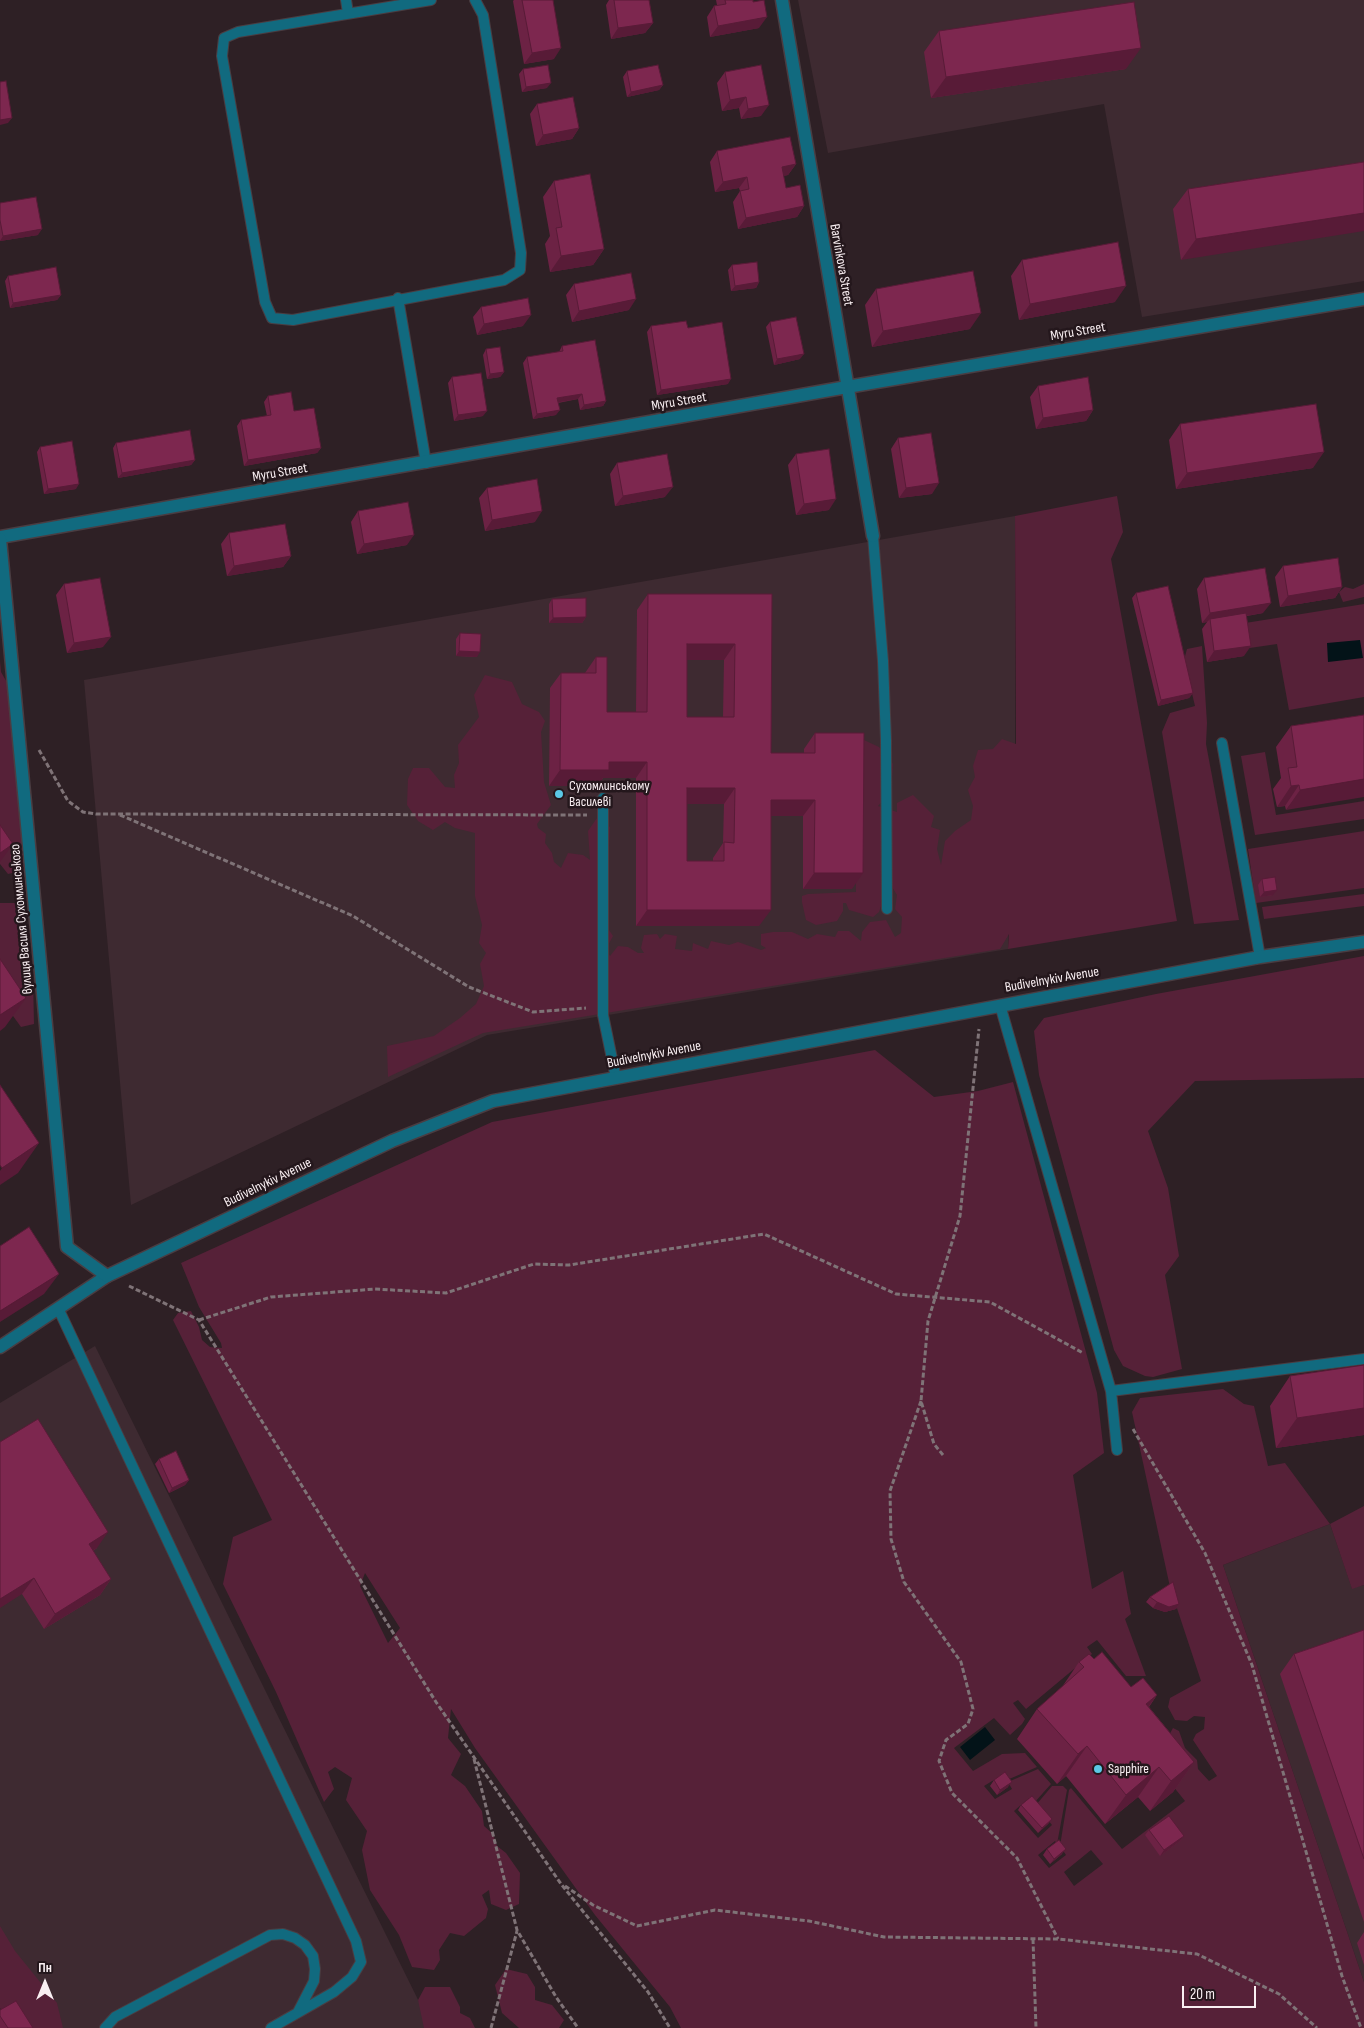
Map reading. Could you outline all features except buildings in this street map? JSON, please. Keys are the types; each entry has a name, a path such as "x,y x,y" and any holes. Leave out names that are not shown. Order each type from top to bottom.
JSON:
{"street":[{"name":"Barvinkova Street","path":"782,0 873,536"},
{"name":"Myru Street","path":"0,538 847,387 1364,298"},
{"name":"вулиця Василя Сухомлинського","path":"0,538 67,1247 107,1276"},
{"name":"Budivelnykiv Avenue","path":"0,1347 107,1276 392,1141 493,1102 981,1008 1260,957 1364,942"}],"lane":[{"path":"346,0 348,13"},
{"path":"431,0 238,32 224,38 222,56 261,283 265,302 272,318 293,320 398,298 504,280 520,270 521,253 483,14 475,0"},
{"path":"398,298 426,463"},
{"path":"873,536 883,670 886,742 887,909"},
{"path":"1222,743 1260,957"},
{"path":"603,798 603,1015 616,1078"},
{"path":"1000,1005 1111,1390 1117,1450"},
{"path":"58,1308 356,1941 361,1962 352,1977 334,1992 271,2028"},
{"path":"1111,1390 1364,1359"},
{"path":"105,2028 115,2017 270,1935 282,1934 295,1938 305,1946 312,1956 315,1969 314,1981 297,2014"}],"path":[{"path":"35,743 68,801 83,812 117,814 603,815"},
{"path":"117,814 353,916 469,987 533,1012 603,1006"},
{"path":"981,1008 960,1216 928,1321 921,1401 890,1491 891,1539 904,1582 961,1662 972,1709 968,1724 946,1740 939,1761 952,1793 1017,1858 1058,1939"},
{"path":"199,1320 271,1297 376,1289 446,1293 534,1264 569,1265 764,1234 896,1294 990,1302 1084,1353 1089,1360"},
{"path":"107,1276 199,1320 436,1702 561,1884 648,1992 670,2028"},
{"path":"921,1401 934,1444 943,1455"},
{"path":"1131,1425 1204,1553 1252,1664 1342,1976 1361,2028"},
{"path":"473,1756 517,1930 556,1997 578,2028"},
{"path":"561,1884 593,1906 637,1926 715,1910 809,1921 884,1937 1058,1939 1197,1954 1279,1994 1317,2028"},
{"path":"491,2028 517,1930"},
{"path":"1033,1939 1036,2028"}],"shaded area":[{"path":"798,0 1364,0 1364,281 1142,317 1104,104 828,153"},
{"path":"1117,496 1123,532 1111,559 1177,921 1008,949 1009,934 1000,949 483,1033 388,1077 387,1046 434,1036 476,1004 484,986 480,964 486,953 479,943 482,925 475,896 475,833 455,828 445,822 433,830 418,821 407,805 408,779 413,768 429,768 445,787 455,788 454,775 459,763 458,745 479,717 474,695 485,675 512,682 522,704 539,712 545,721 541,732 544,782 551,805 537,824 538,828 546,834 545,843 552,853 554,862 561,868 568,853 583,855 590,860 588,831 597,818 610,827 606,903 607,927 613,936 606,949 610,956 618,946 628,947 638,953 644,953 641,948 644,935 657,934 660,939 665,934 677,936 675,949 692,951 693,943 708,949 711,941 729,945 738,942 761,950 766,948 761,945 761,934 792,932 808,939 817,934 835,937 838,931 849,931 861,941 862,932 870,922 886,920 895,937 901,933 902,917 895,909 897,895 891,885 879,912 873,917 849,910 846,903 843,903 843,911 837,921 816,925 806,920 802,902 802,896 808,894 856,892 854,741 864,740 879,747 893,764 891,791 878,806 897,812 897,803 913,795 934,816 931,827 940,830 937,849 941,865 945,841 971,820 973,806 968,790 975,777 973,766 978,750 993,749 1002,739 1016,744 1015,516"},
{"path":"1015,516 1015,752 1008,949 487,1035 131,1205 84,680"},
{"path":"1364,584 1364,597 1343,602 1339,592 1345,587 1353,589"},
{"path":"1364,604 1364,697 1289,710 1277,644 1243,649 1239,624"},
{"path":"1360,640 1363,658 1328,662 1327,643"},
{"path":"1202,646 1207,723 1206,744 1239,920 1194,924 1162,732 1170,713 1195,706 1184,660 1187,649"},
{"path":"0,661 1,672 9,686 24,870 8,874 0,864"},
{"path":"1265,752 1276,815 1364,801 1364,819 1255,835 1241,756"},
{"path":"1364,831 1364,888 1256,903 1248,849"},
{"path":"1364,894 1364,906 1264,919 1262,907"},
{"path":"0,903 22,903 33,978 34,1024 21,1027 0,998"},
{"path":"1364,956 1364,1078 1195,1081 1148,1131 1168,1188 1179,1256 1165,1275 1182,1369 1153,1377 1145,1376 1123,1366 1114,1350 1039,1075 1034,1031 1044,1018 1156,994"},
{"path":"875,1050 934,1097 978,1091 1013,1082 1097,1393 1104,1453 1073,1475 1092,1589 1123,1571 1131,1614 1125,1619 1146,1676 1126,1676 1097,1640 1087,1647 1092,1654 1026,1709 1018,1700 1013,1703 1025,1719 1010,1735 994,1718 954,1748 973,1771 1002,1754 1025,1753 1037,1767 1007,1780 1002,1775 984,1786 995,1799 1012,1789 1008,1782 1038,1769 1051,1784 1034,1803 1029,1798 1014,1811 1038,1838 1052,1825 1036,1805 1052,1786 1063,1786 1067,1790 1057,1844 1055,1841 1038,1855 1049,1868 1066,1855 1060,1846 1069,1790 1071,1788 1122,1849 1185,1801 1148,1755 1163,1746 1173,1728 1179,1731 1185,1748 1197,1760 1198,1769 1209,1781 1217,1776 1193,1740 1196,1734 1204,1729 1205,1717 1194,1716 1187,1721 1175,1720 1168,1707 1170,1698 1201,1681 1170,1587 1132,1412 1140,1398 1223,1389 1244,1404 1254,1406 1268,1466 1285,1463 1330,1524 1223,1565 1364,1982 1364,2028 681,2028 670,2007 595,1915 475,1748 451,1709 448,1738 461,1754 451,1775 465,1786 482,1811 484,1826 493,1834 497,1846 506,1853 520,1873 519,1904 506,1910 491,1904 489,1890 482,1895 488,1909 486,1918 464,1936 450,1933 439,1950 440,1960 434,1970 412,1967 399,1935 370,1890 362,1850 367,1831 346,1800 352,1778 335,1767 328,1772 334,1789 324,1802 276,1692 223,1584 233,1537 272,1520 173,1320 178,1313 191,1311 199,1327 202,1340 210,1347 222,1348 221,1343 199,1307 181,1263 492,1122","holes":["365,1573 400,1628 388,1643 360,1586","1091,1850 1103,1864 1074,1886 1064,1872"]},
{"path":"95,1346 432,2028 25,2028 0,1983 0,1403"},
{"path":"1364,1506 1364,1585 1352,1589 1330,1524"},
{"path":"1330,1524 1352,1588 1364,1585 1364,1982 1223,1565"},
{"path":"985,1727 995,1740 970,1760 960,1747"},
{"path":"0,1926 15,1951 57,2003 63,2028 12,2028 0,2008"},
{"path":"506,1969 527,1974 535,1987 535,2000 552,2005 564,2020 559,2028 519,2028 502,2013 495,1985"},
{"path":"425,1987 450,1987 460,2007 460,2013 470,2018 475,2028 424,2028 418,2000"}],"place":[{"name":"Сухомлинському Василеві","path":"559,794"},
{"name":"Sapphire","path":"1098,1769"}]}
